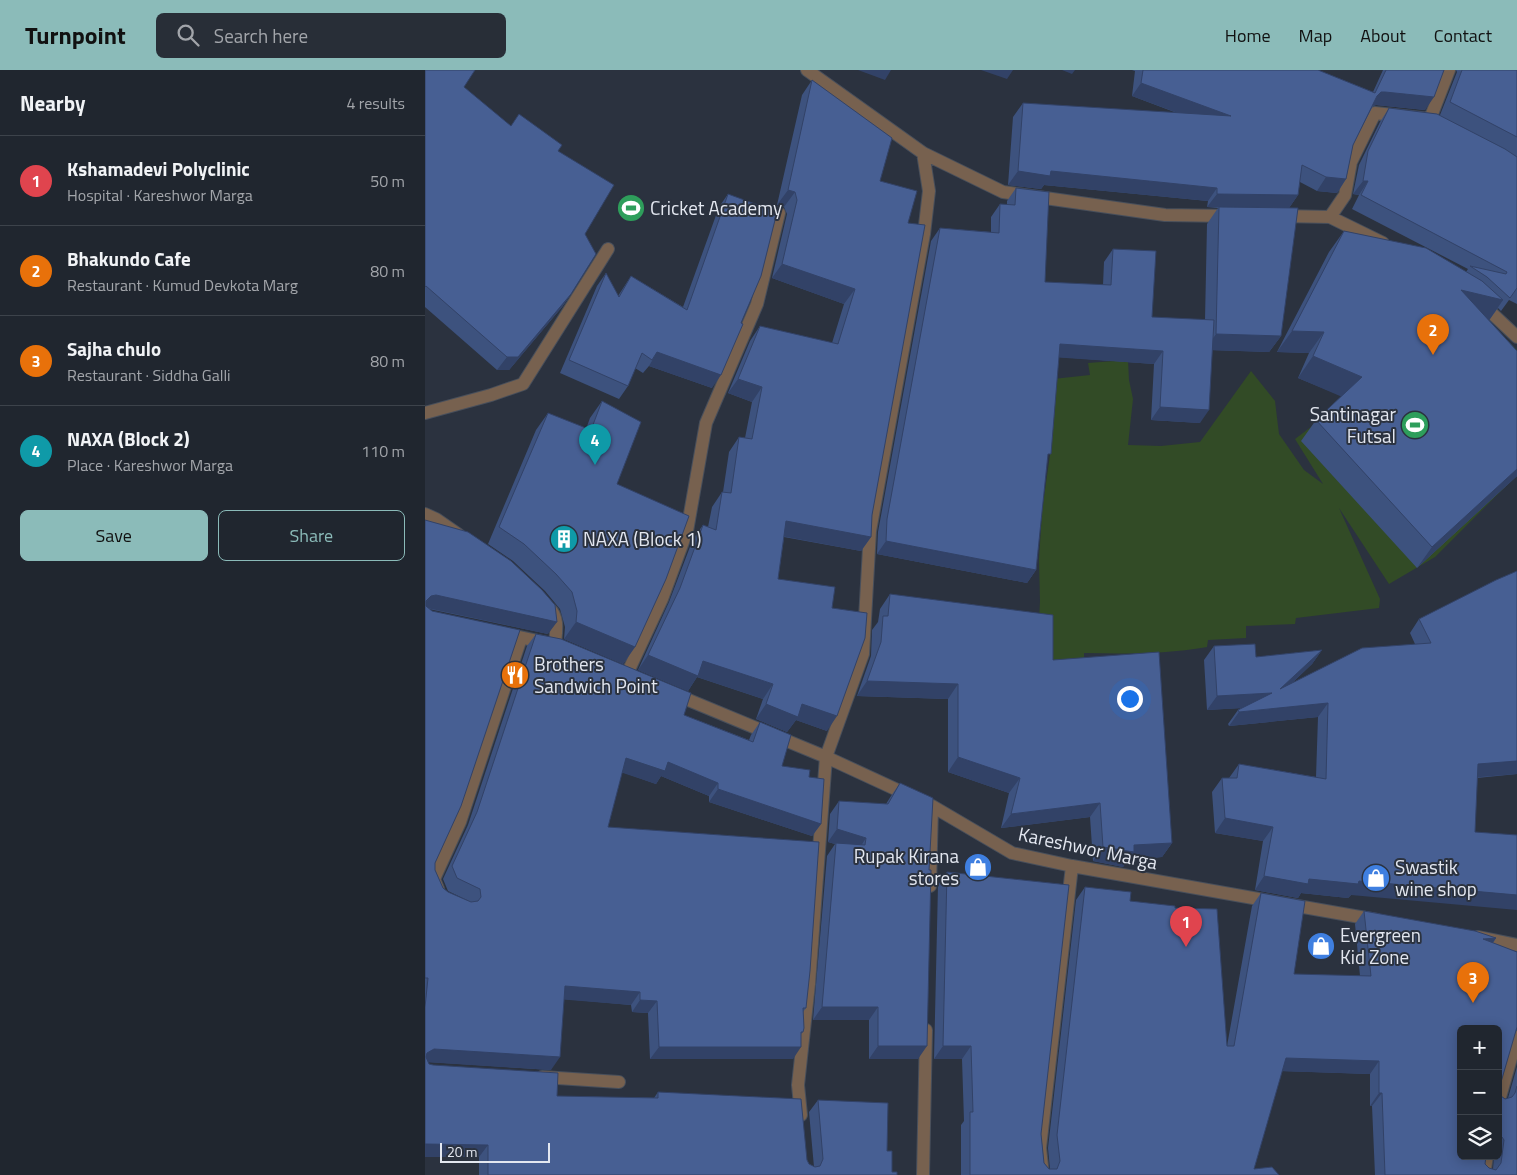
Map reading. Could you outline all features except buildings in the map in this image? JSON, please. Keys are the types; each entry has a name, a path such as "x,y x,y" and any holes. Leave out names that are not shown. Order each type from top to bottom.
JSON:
{"street":[{"path":"807,70 923,153 1003,192 1165,215 1243,216"},
{"path":"1330,217 1345,194 1351,162 1375,113 1434,121 1449,70"},
{"path":"801,1124 798,1085 809,984 826,757 863,654 871,531 925,234 929,192 923,153"},
{"path":"626,674 662,599 687,531 706,423 757,304 779,213"},
{"path":"1272,216 1330,217 1391,248"},
{"path":"425,413 523,384 608,249"},
{"path":"1472,296 1517,337"},
{"path":"425,514 436,519 467,540"},
{"path":"492,631 559,646 554,614 544,602"},
{"path":"449,900 442,897 434,879 461,822 521,638"},
{"name":"Kareshwor Marga","path":"661,689 826,757 932,806 1012,853 1072,866 1393,922"},
{"path":"930,895 932,806"},
{"path":"1043,1175 1039,1148 1072,866"},
{"path":"1461,934 1517,945"},
{"path":"923,1175 927,1015"},
{"path":"1502,1090 1517,1037"},
{"path":"533,1077 619,1082"},
{"path":"1484,1175 1486,1160"}],"green space":[{"path":"1456,288 1517,350 1517,475 1435,557 1389,584 1339,508 1380,599 1379,608 1296,618 1295,624 1246,626 1246,638 1208,640 1207,647 1146,653 1084,653 1084,664 1042,675 1038,640 1040,601 1039,560 1042,511 1050,455 1053,379 1090,375 1088,363 1128,360 1129,380 1133,399 1128,445 1161,446 1200,442 1251,371 1275,401 1279,434 1304,470 1323,484 1295,439 1332,411"}],"place":[{"name":"Cricket Academy","path":"631,208"},
{"name":"Bhakundo Cafe","path":"1433,355"},
{"name":"Santinagar Futsal","path":"1415,425"},
{"name":"NAXA (Block 2)","path":"595,465"},
{"name":"NAXA (Block 1)","path":"564,539"},
{"name":"Brothers Sandwich Point","path":"515,675"},
{"name":"Rupak Kirana stores","path":"978,867"},
{"name":"Swastik wine shop","path":"1376,878"},
{"name":"Evergreen Kid Zone","path":"1321,946"},
{"name":"Kshamadevi Polyclinic","path":"1186,947"},
{"name":"Sajha chulo","path":"1473,1003"}]}
